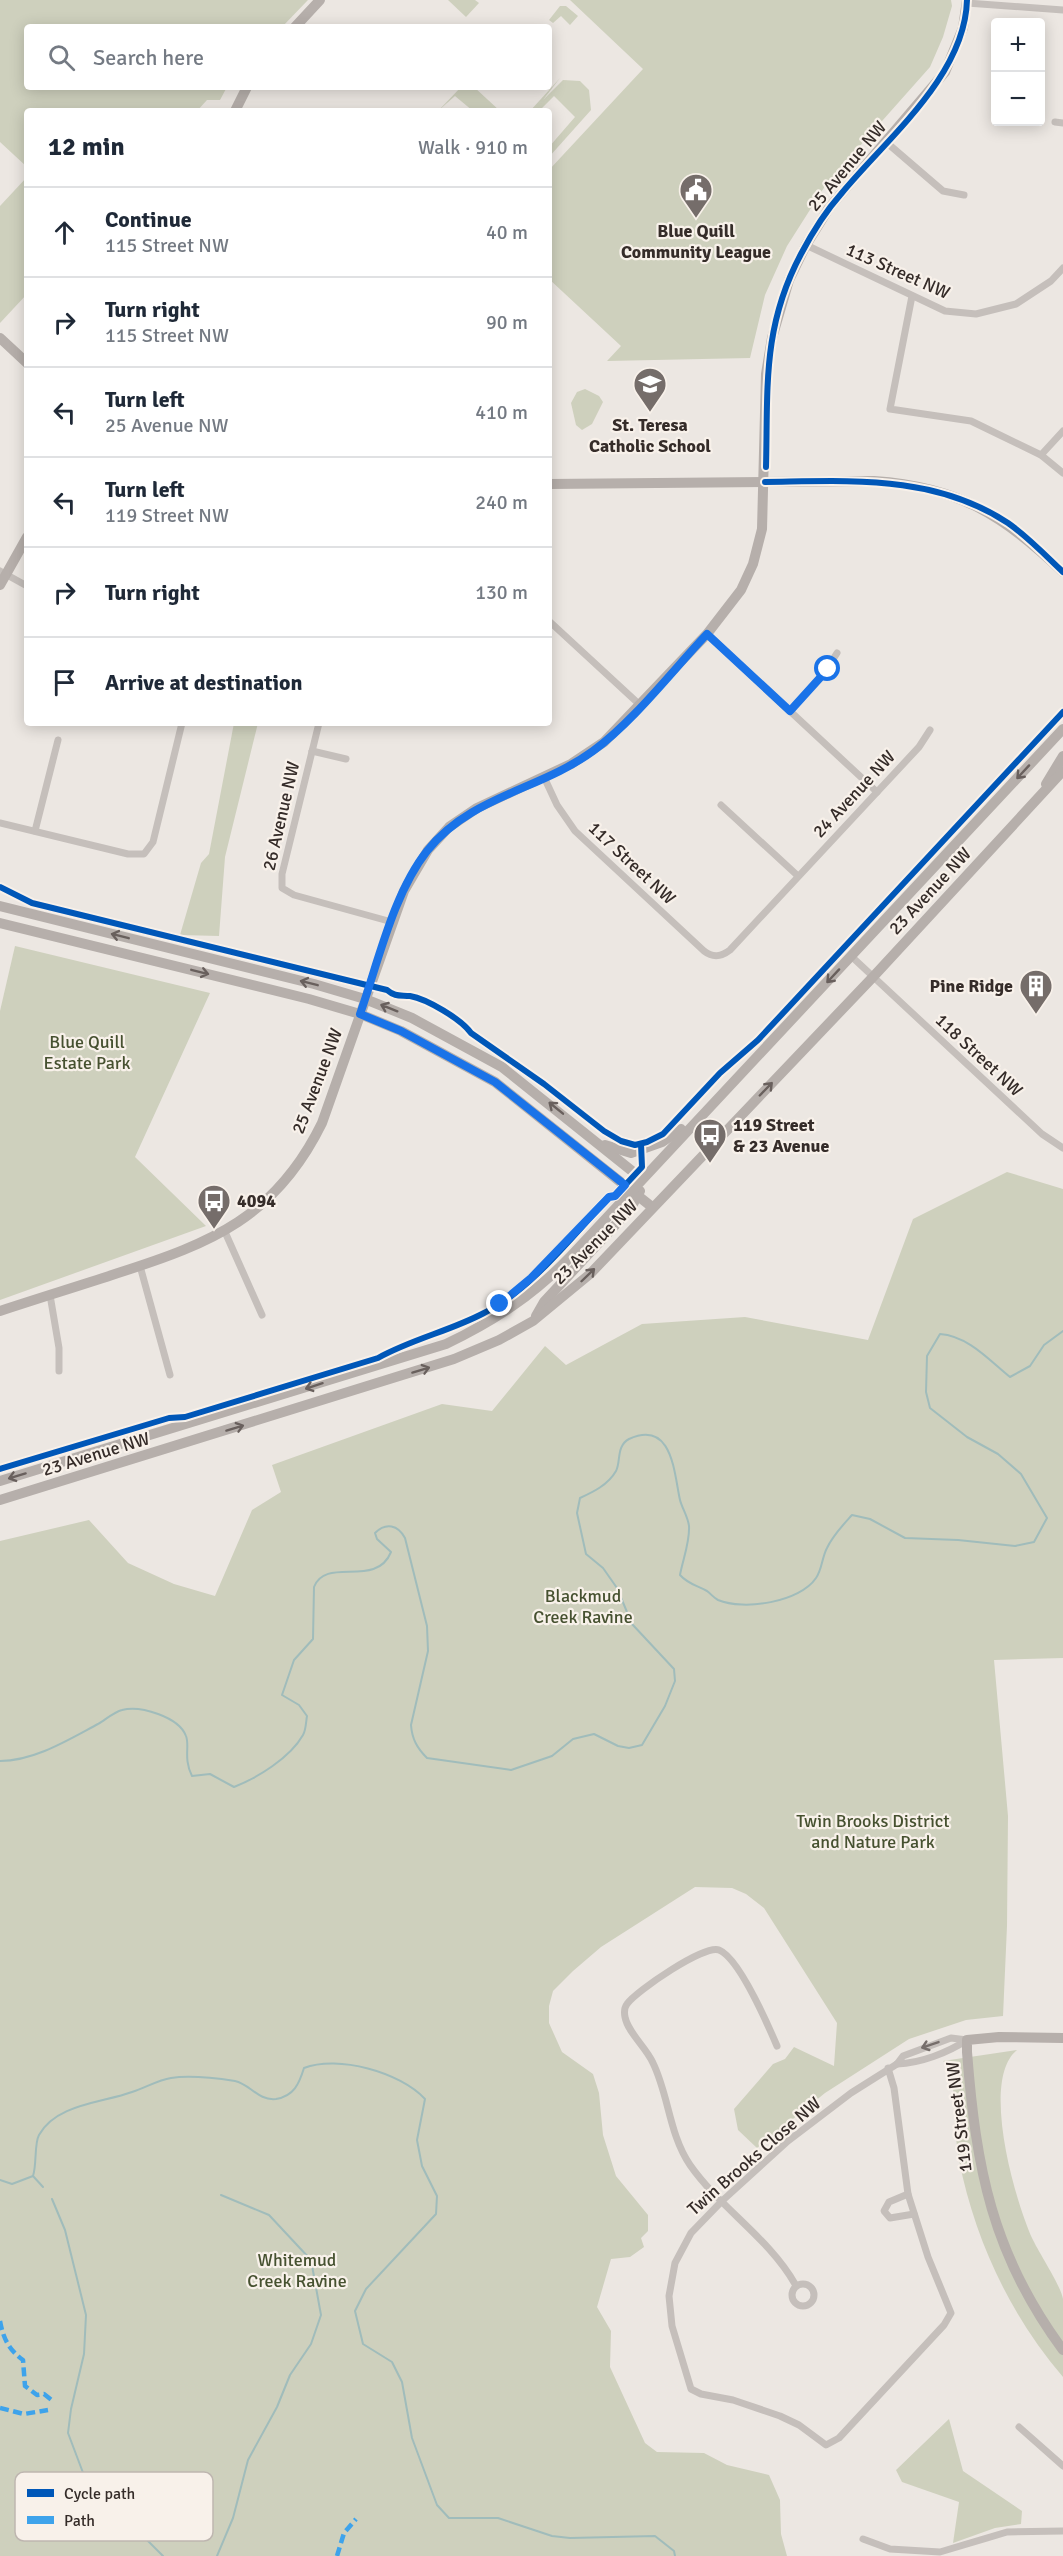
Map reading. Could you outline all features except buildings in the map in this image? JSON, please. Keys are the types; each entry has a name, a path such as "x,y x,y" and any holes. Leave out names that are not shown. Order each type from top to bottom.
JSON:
{"main road":[{"path":"298,24 320,0"},
{"name":"25 Avenue NW","path":"0,1311 181,1252 225,1232 273,1194 293,1171 312,1143 330,1102 392,922 413,871 443,833 477,808 593,751 640,705 733,603 753,564 762,529 765,482 765,394 770,346 789,280 806,244 834,202 945,72 960,40 967,2"},
{"path":"236,108 246,90"},
{"path":"0,338 24,360"},
{"path":"552,484 874,481 916,486 940,492 985,510 1010,525 1063,572"},
{"path":"0,585 3,573 24,542"},
{"name":"23 Avenue NW","path":"642,1179 1063,729"},
{"path":"1039,798 1063,756"},
{"name":"23 Avenue NW","path":"0,1500 454,1359 499,1340 533,1321 590,1274 873,977 1063,771"},
{"path":"0,906 365,999 412,1018 502,1067 601,1144 642,1179 631,1209 544,1302 533,1321"},
{"path":"0,923 309,999 360,1014 412,1036 495,1082 652,1207"},
{"path":"601,1144 631,1153 662,1142 676,1134 736,1079"},
{"name":"23 Avenue NW","path":"0,1481 446,1344 490,1323 548,1280 635,1193"},
{"path":"968,2040 999,2037 1063,2038"},
{"name":"119 Street NW","path":"968,2040 975,2142 994,2222 1015,2273 1063,2350"}],"street":[{"path":"967,2 1063,10"},
{"path":"1055,122 1063,123"},
{"name":"25 Avenue NW","path":"886,142 943,191 964,195"},
{"name":"113 Street NW","path":"806,244 945,311 976,314 1016,304 1051,281 1063,268"},
{"path":"912,296 890,409 971,421 1041,454 1063,473"},
{"path":"1041,454 1063,431"},
{"path":"3,573 24,584"},
{"path":"552,624 640,705"},
{"path":"707,634 877,792"},
{"path":"790,711 825,672 837,653"},
{"path":"0,823 128,854 144,854 153,842 181,726"},
{"name":"26 Avenue NW","path":"318,726 282,874 282,888 294,896 392,922"},
{"name":"24 Avenue NW","path":"716,956 730,950 921,744 930,730"},
{"path":"35,831 58,740"},
{"name":"26 Avenue NW","path":"312,751 346,759"},
{"name":"117 Street NW","path":"544,777 557,805 575,831 704,951 716,956"},
{"path":"721,805 798,876"},
{"name":"118 Street NW","path":"851,956 1042,1134 1063,1148"},
{"path":"225,1232 262,1315"},
{"path":"140,1266 170,1375"},
{"path":"50,1295 59,1348 59,1371"},
{"path":"777,2046 746,1983 725,1954 717,1949 708,1949 687,1961 635,1996 625,2007 624,2015 628,2025 650,2055 660,2078 667,2113 682,2152 699,2177 759,2240 795,2284"},
{"name":"Twin Brooks Close NW","path":"897,2064 903,2056 930,2044 951,2038 968,2040"},
{"name":"Twin Brooks Close NW","path":"888,2068 894,2088 908,2194 950,2308 950,2316 839,2438 826,2445 799,2425 780,2416 733,2400 701,2394 689,2386 672,2326 671,2279 679,2254 691,2233 722,2201 796,2134 888,2068 954,2049 968,2040"},
{"path":"908,2194 889,2202 884,2211 890,2218 914,2214"},
{"path":"1019,2427 1063,2466"},
{"path":"863,2539 890,2549 940,2552 1007,2532 1063,2531"}],"green space":[{"path":"0,0 308,0 285,24 24,24 24,90 225,90 220,100 207,100 200,108 24,108 24,164 0,142"},
{"path":"448,0 475,0 479,3 466,17"},
{"path":"570,0 951,0 952,6 943,37 930,67 827,183 787,246 765,295 750,358 607,361 621,346 552,282 552,167 643,69"},
{"path":"560,6 566,6 578,16 570,25 561,16 553,23 549,20"},
{"path":"563,80 580,81 589,90 591,110 552,154 552,144 575,117 554,96 542,108 533,108 549,90 543,100"},
{"path":"458,90 477,90 497,108 469,108 455,96 441,108"},
{"path":"24,180 24,297 0,323 0,206"},
{"path":"585,389 599,396 603,402 592,424 582,430 576,425 571,403 577,392"},
{"path":"233,726 257,726 225,857 219,936 180,935 201,863 209,854"},
{"name":"Blue Quill Estate Park","path":"15,946 210,993 135,1157 206,1226 0,1300 0,1011"},
{"path":"1007,1172 1063,1189 1063,1658 994,1660 1008,1816 1003,2016 966,2020 909,2039 825,2093 757,2148 738,2130 734,2109 773,2064 785,2059 794,2047 834,2066 837,2023 764,1908 746,1894 732,1888 695,1887 601,1947 553,1991 549,2006 549,2023 562,2052 593,2074 599,2093 603,2135 616,2176 648,2215 648,2231 641,2238 644,2247 630,2257 611,2259 597,2307 611,2331 610,2367 645,2443 657,2452 704,2453 727,2465 769,2475 780,2500 781,2534 787,2556 0,2556 0,1541 89,1520 128,1563 174,1584 215,1596 252,1510 281,1492 272,1465 442,1404 492,1411 545,1346 566,1365 642,1324 745,1317 868,1340 913,1219"},
{"path":"1017,2050 1006,2065 1001,2087 1004,2141 1017,2197 1025,2220 1063,2299 1063,2377 1044,2353 1011,2302 985,2247 966,2190 959,2160 952,2068 943,2061"},
{"path":"949,2419 963,2471 1022,2511 1021,2524 995,2528 953,2543 959,2502 902,2482 896,2470"}],"waterway":[{"path":"0,1761 38,1754 75,1737 119,1711 139,1709 167,1718 182,1729 187,1740 188,1764 192,1776 210,1774 234,1787 263,1773 290,1752 305,1731 307,1716 299,1705 282,1695 294,1660 313,1639 314,1587 320,1578 329,1574 374,1569 384,1563 391,1552 377,1539 375,1533 387,1526 399,1530 405,1538 427,1626 428,1651 411,1725 416,1743 427,1758 511,1770 552,1756 573,1739 594,1734 618,1746 629,1748 642,1745 665,1706 675,1681 674,1669 632,1624 617,1588 603,1568 586,1554 577,1513 580,1498 600,1488 613,1476 620,1450 625,1442 644,1435 655,1436 669,1452 680,1500 689,1526 680,1575 717,1599 729,1603 742,1605 771,1602 798,1593 808,1586 818,1575 825,1552 832,1539 852,1515 870,1519 905,1538 958,1540 1015,1546 1034,1542 1047,1518 1021,1474 998,1454 967,1437 930,1408 926,1392 927,1356 940,1334 950,1336 978,1350 1010,1377 1030,1366 1044,1345 1063,1331"},
{"path":"0,2180 12,2184 33,2176 37,2139 56,2117 81,2106 120,2096 166,2079 195,2077 235,2081 270,2099 287,2095 295,2088 304,2068 318,2064 351,2065 385,2074 400,2081 425,2099 417,2140 422,2166 437,2196 436,2214 366,2289 355,2311 363,2344 392,2362 402,2382 412,2438 437,2505 449,2518 498,2518 552,2536 570,2538 655,2536 674,2551 675,2556"},
{"path":"33,2176 43,2187"},
{"path":"217,2556 233,2518 248,2460 277,2407 290,2375 311,2344 321,2315 311,2260 269,2215 221,2195"},
{"path":"52,2199 65,2230 86,2315 84,2354 71,2409 68,2433 83,2472"},
{"path":"148,2541 163,2556"}],"marked path":[{"path":"0,2321 7,2343 23,2360 25,2386 37,2395 44,2394 53,2401"},
{"path":"0,2408 24,2414 48,2410"},
{"path":"337,2556 344,2533 356,2519"}],"cycle path":[{"path":"766,467 770,358 779,307 788,281 810,238 830,208 901,128 938,80 953,54 963,28 967,0"},
{"path":"765,482 828,481 891,484 921,488 951,496 980,507 1008,523 1063,572"},
{"path":"0,887 32,903 425,1001 452,1016 471,1033 544,1084 604,1131 621,1141 635,1145 663,1134 720,1073 758,1040 1063,712"},
{"path":"0,1469 169,1418 185,1417 378,1358 404,1345 484,1313 518,1291 535,1276 609,1197 615,1196 642,1167 641,1144"}],"place":[{"name":"Blue Quill Community League","path":"696,219"},
{"name":"St. Teresa Catholic School","path":"650,413"},
{"name":"Pine Ridge","path":"1036,1015"},
{"name":"119 Street & 23 Avenue","path":"710,1164"},
{"name":"4094","path":"214,1230"}],"route":[{"path":"500,1304 531,1278 609,1197 615,1196 625,1185 495,1082 401,1031 360,1014 409,879 418,862 437,838 464,816 487,802 571,764 604,742 707,634 790,711 828,669"}],"park label":[{"name":"Blackmud Creek Ravine","path":"583,1606"},
{"name":"Twin Brooks District and Nature Park","path":"873,1831"},
{"name":"Whitemud Creek Ravine","path":"297,2270"}]}
